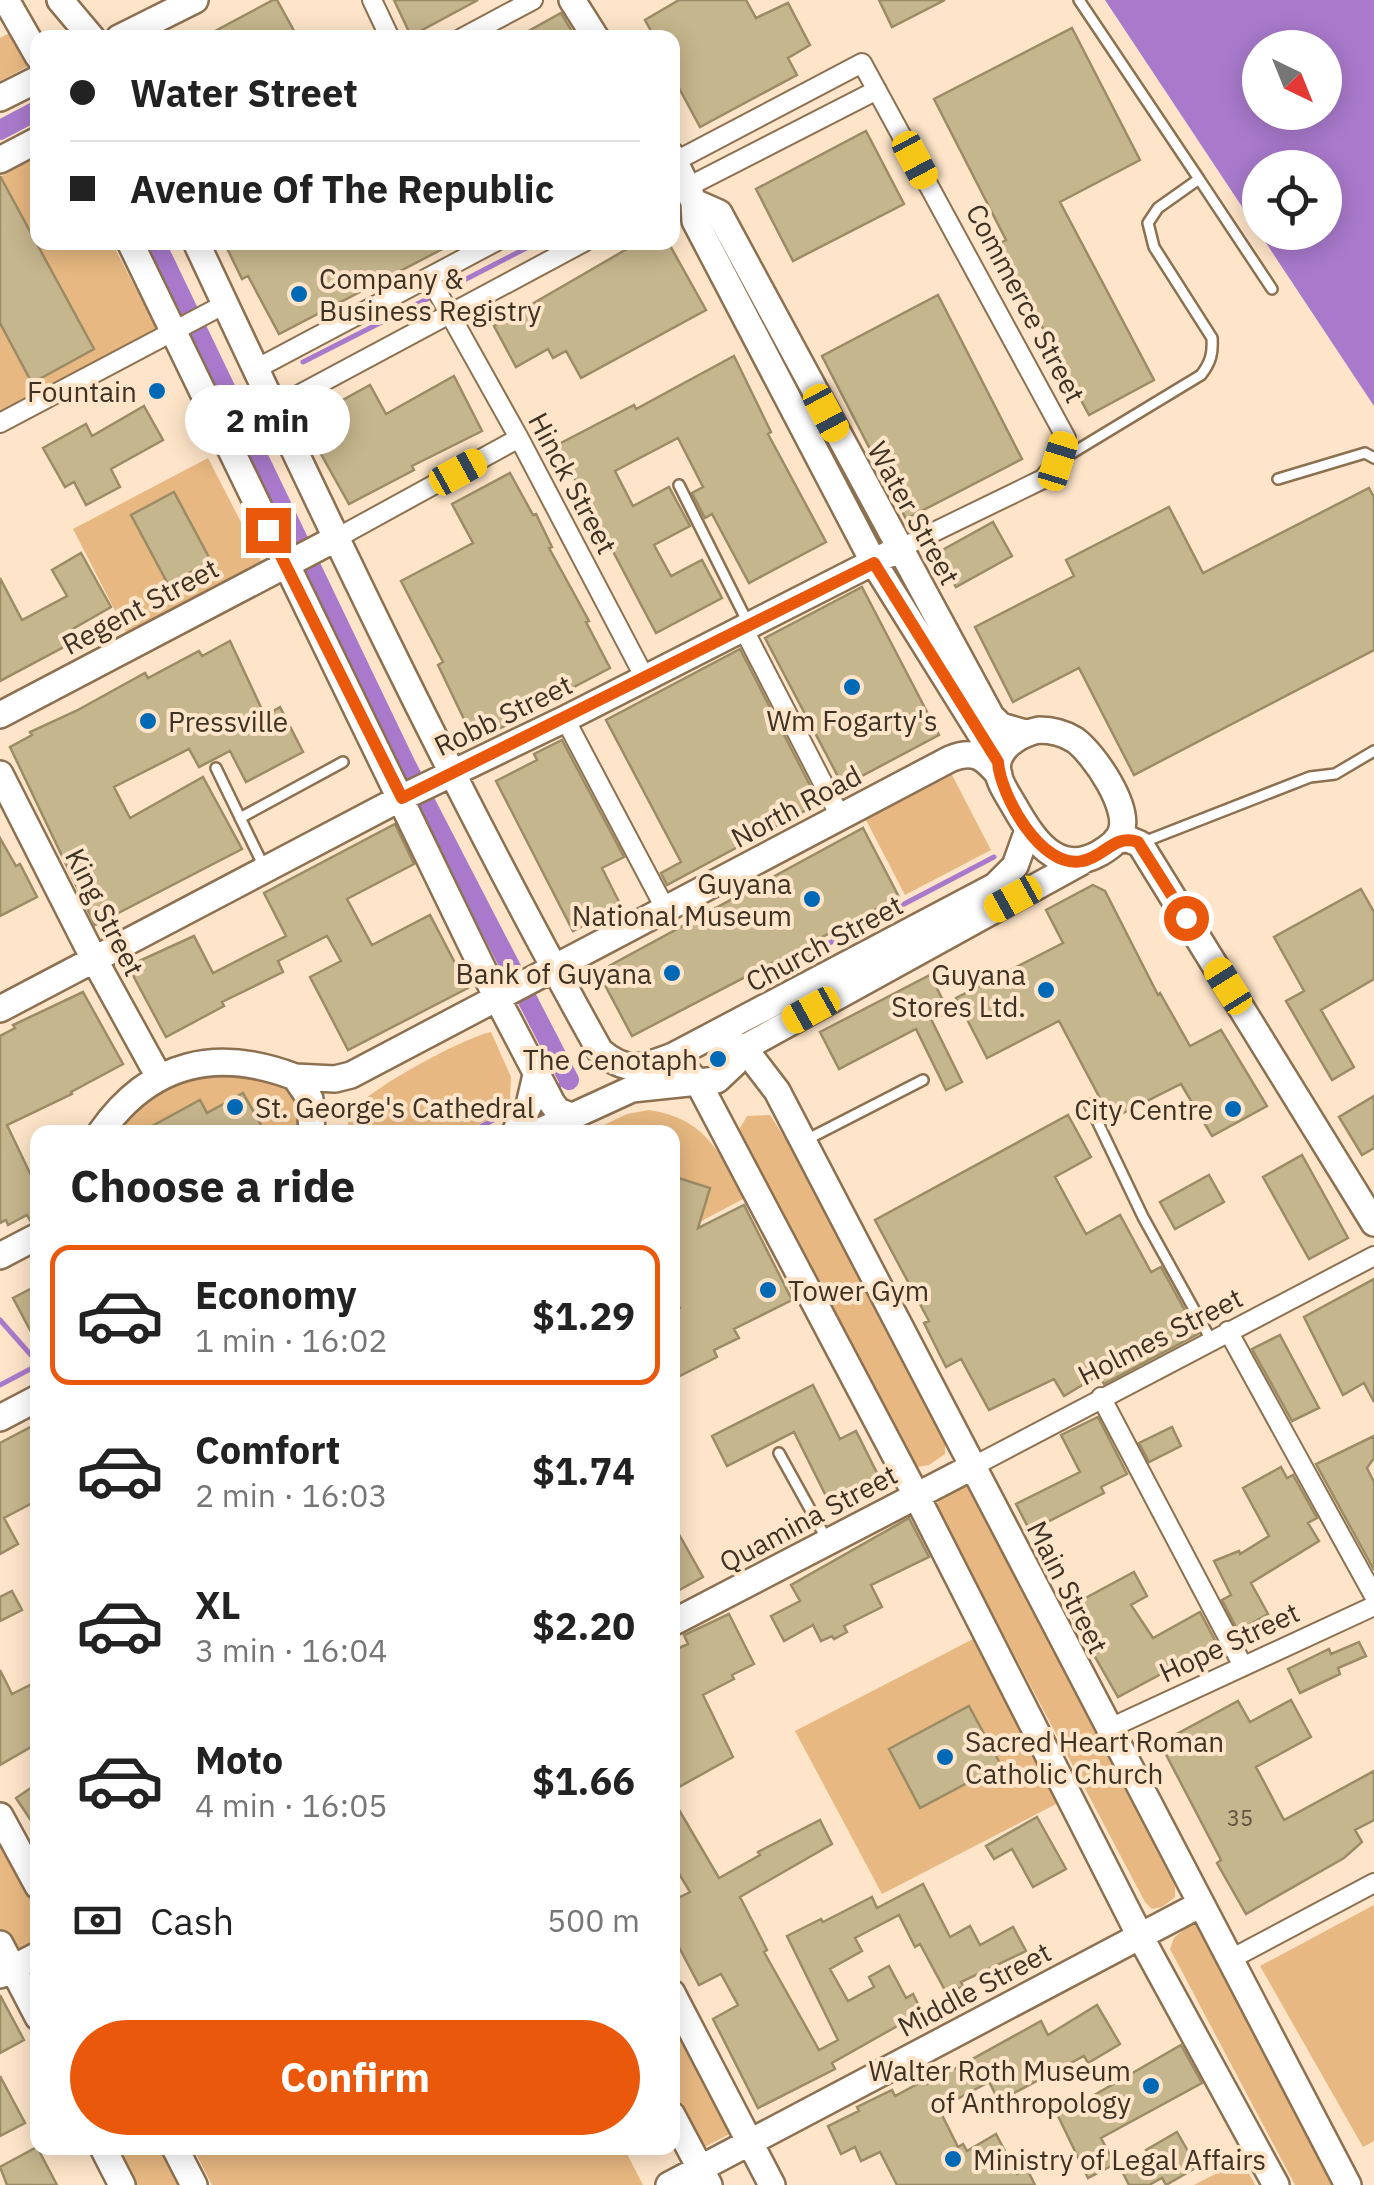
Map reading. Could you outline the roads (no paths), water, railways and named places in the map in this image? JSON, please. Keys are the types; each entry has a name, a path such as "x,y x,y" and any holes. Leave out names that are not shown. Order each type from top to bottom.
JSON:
{"street":[{"path":"6,0 30,42"},
{"path":"60,0 85,30"},
{"path":"135,30 195,0"},
{"path":"372,0 386,30"},
{"path":"477,30 533,0"},
{"path":"572,0 591,30"},
{"name":"Commerce Street","path":"680,157 862,62 1066,438 1058,461"},
{"path":"0,98 30,83"},
{"path":"687,201 877,90"},
{"path":"0,160 30,144"},
{"name":"Water Street","path":"687,201 899,549 991,716 1001,726 1025,734"},
{"path":"135,250 180,328 290,561 408,795 536,1075 558,1111 582,1111 604,1087 609,1058 549,969 446,776 330,541 256,369 216,309 198,250"},
{"path":"256,369 480,250"},
{"path":"274,408 569,250"},
{"name":"Hinck Street","path":"429,277 520,438 645,678"},
{"path":"0,423 216,309"},
{"name":"Water Street","path":"759,316 874,563 999,768"},
{"name":"Regent Street","path":"0,715 520,438"},
{"path":"874,563 1042,478 1058,461"},
{"name":"Robb Street","path":"0,1009 408,795 874,563"},
{"path":"746,627 840,816"},
{"path":"565,719 666,910"},
{"path":"1128,842 1081,862 1046,850 1028,830 999,768 1012,742 1038,730 1060,733 1087,751 1099,765 1119,804 1128,842 1374,1223"},
{"name":"North Road","path":"159,1077 173,1070 220,1061 243,1062 295,1076 335,1079 351,1075 962,754 980,756 999,768"},
{"name":"King Street","path":"0,774 159,1077"},
{"name":"Church Street","path":"609,1058 643,1066 674,1056 995,886 1015,866 1028,830"},
{"name":"Church Street","path":"699,1084 722,1076 744,1048 1081,862"},
{"name":"Main Street","path":"717,1034 744,1048 764,1071 803,1142 1348,2185"},
{"path":"674,1056 699,1084 916,1495 1140,1936 1276,2185"},
{"path":"519,1125 530,1105 536,1075"},
{"path":"295,1076 310,1100 312,1125"},
{"path":"106,1125 117,1110 159,1077"},
{"path":"553,1125 632,1089 670,1083 699,1084"},
{"path":"0,1256 30,1240"},
{"name":"Holmes Street","path":"972,1466 1374,1256"},
{"path":"1228,1331 1374,1596"},
{"path":"1100,1397 1243,1666"},
{"path":"0,1418 30,1402"},
{"name":"Quamina Street","path":"680,1619 972,1466"},
{"name":"Hope Street","path":"1108,1729 1374,1606"},
{"path":"0,1816 30,1871"},
{"path":"1231,1959 1374,1883"},
{"name":"Middle Street","path":"670,2185 705,2177 750,2142 1201,1904"},
{"path":"0,1944 6,1971 30,2006"},
{"path":"6,1971 30,1959"},
{"path":"680,2007 772,2185"},
{"path":"680,2130 705,2177"},
{"path":"107,2155 122,2185"},
{"path":"179,2155 194,2185"}],"lane":[{"path":"1079,0 1272,289"},
{"path":"1058,461 1201,374 1209,364 1212,338 1154,247 1148,223 1158,208 1199,179"},
{"path":"1278,479 1365,453 1374,458"},
{"path":"679,485 746,627"},
{"path":"1128,842 1310,777 1335,774 1374,750"},
{"path":"240,818 342,762"},
{"path":"216,768 265,870"},
{"path":"803,1142 924,1080"},
{"path":"1089,1104 1143,1217 1211,1340"},
{"path":"778,1453 829,1541"}],"waterway":[{"path":"0,130 30,114"},
{"path":"159,250 406,765 569,1080"},
{"path":"443,291 522,250"},
{"path":"303,362 433,296"},
{"path":"797,960 994,857"},
{"path":"554,1088 569,1080"},
{"path":"484,1125 517,1107"},
{"path":"0,1320 30,1354"},
{"path":"0,1385 30,1369"}],"place":[{"name":"Company & Business Registry","path":"299,294"},
{"name":"Fountain","path":"157,391"},
{"name":"Wm Fogarty's","path":"852,687"},
{"name":"Pressville","path":"148,721"},
{"name":"Guyana National Museum","path":"812,899"},
{"name":"Bank of Guyana","path":"672,973"},
{"name":"Guyana Stores Ltd.","path":"1046,990"},
{"name":"The Cenotaph","path":"718,1059"},
{"name":"St. George's Cathedral","path":"235,1107"},
{"name":"City Centre","path":"1233,1109"},
{"name":"Tower Gym","path":"768,1290"},
{"name":"Sacred Heart Roman Catholic Church","path":"945,1757"},
{"name":"Walter Roth Museum of Anthropology","path":"1151,2086"},
{"name":"Ministry of Legal Affairs","path":"953,2159"}]}
